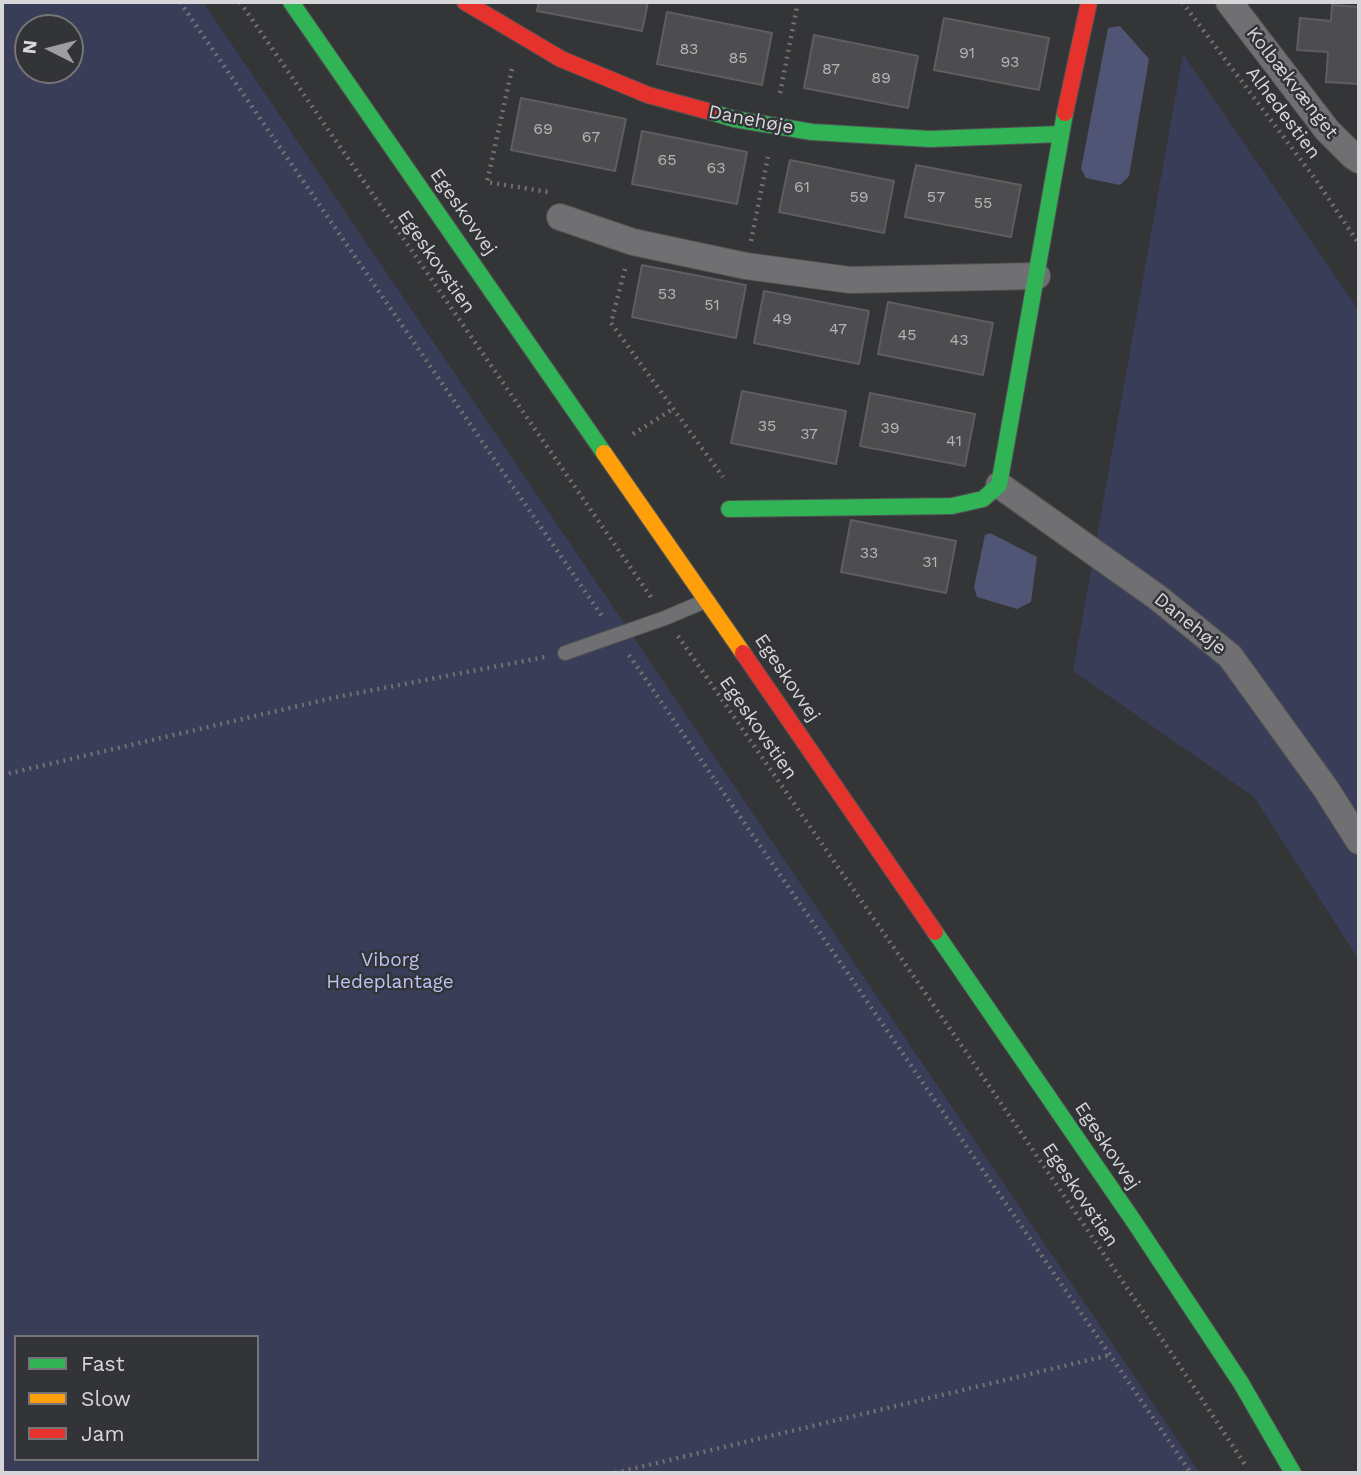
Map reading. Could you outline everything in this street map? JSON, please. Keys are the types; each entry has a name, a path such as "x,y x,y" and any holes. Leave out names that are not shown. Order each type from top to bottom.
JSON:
{"street":[{"name":"Egeskovvej","path":"291,2 708,600 1135,1223 1241,1383 1293,1473"},
{"name":"Danehøje","path":"465,2 561,60 648,95 734,119 812,132 930,139 1061,134"},
{"path":"729,509 952,506 983,499 999,485 1061,134 1089,2"},
{"name":"Kolbækvænget","path":"1229,2 1327,130 1359,160"},
{"path":"559,217 633,242 746,266 850,280 1037,276"},
{"name":"Danehøje","path":"999,485 1157,597 1230,656 1326,789 1359,841"},
{"name":"Egeskovvej","path":"1241,1383 1288,1434"}],"lane":[{"path":"565,653 708,600"}],"path":[{"path":"180,2 1191,1473"},
{"name":"Egeskovstien","path":"240,2 966,1052 1251,1473"},
{"name":"Alhedestien","path":"1182,2 1316,180 1359,244"},
{"path":"519,34 487,182 550,192 559,217"},
{"path":"633,242 611,323 746,509"},
{"path":"604,452 673,409"},
{"path":"2,775 337,697 565,653"},
{"path":"615,1473 1110,1355"}],"green space":[{"name":"Viborg Hedeplantage","path":"2,2 203,2 1200,1473 2,1473"},
{"path":"1183,54 1359,311 1359,960 1254,797 1073,671"}],"shaded area":[{"path":"1120,26 1149,59 1129,176 1120,185 1086,178 1081,169 1108,28"},
{"path":"990,533 1037,557 1031,602 1017,609 977,597 974,587 985,535"}],"building":[{"path":"539,2 648,2 642,31 537,11"},
{"path":"1332,5 1359,7 1359,84 1326,82 1328,52 1297,50 1300,18 1331,21"},
{"path":"667,12 772,33 762,85 657,64"},
{"path":"944,18 1049,38 1039,90 934,70"},
{"path":"814,35 918,56 908,108 804,88"},
{"path":"521,98 626,119 615,171 511,150"},
{"path":"642,131 747,152 737,204 632,184"},
{"path":"790,160 894,181 884,233 779,212"},
{"path":"916,165 1021,185 1011,237 905,217"},
{"path":"642,265 746,285 736,338 632,317"},
{"path":"764,291 869,311 859,364 754,343"},
{"path":"888,302 993,323 983,375 878,354"},
{"path":"742,391 846,411 836,464 731,443"},
{"path":"870,393 975,414 965,466 860,446"},
{"path":"851,520 956,541 946,593 841,572"}],"traffic: fast":[{"path":"291,2 604,453"},
{"path":"711,112 734,119 812,132 930,139 1061,134"},
{"path":"729,509 952,506 983,499 999,485 1065,113"},
{"path":"935,932 1135,1223 1241,1383 1293,1473"}],"traffic: slow":[{"path":"604,453 743,653"}],"traffic: jam":[{"path":"465,2 561,59 648,95 711,112"},
{"path":"1065,113 1089,2"},
{"path":"743,653 935,932"}]}
